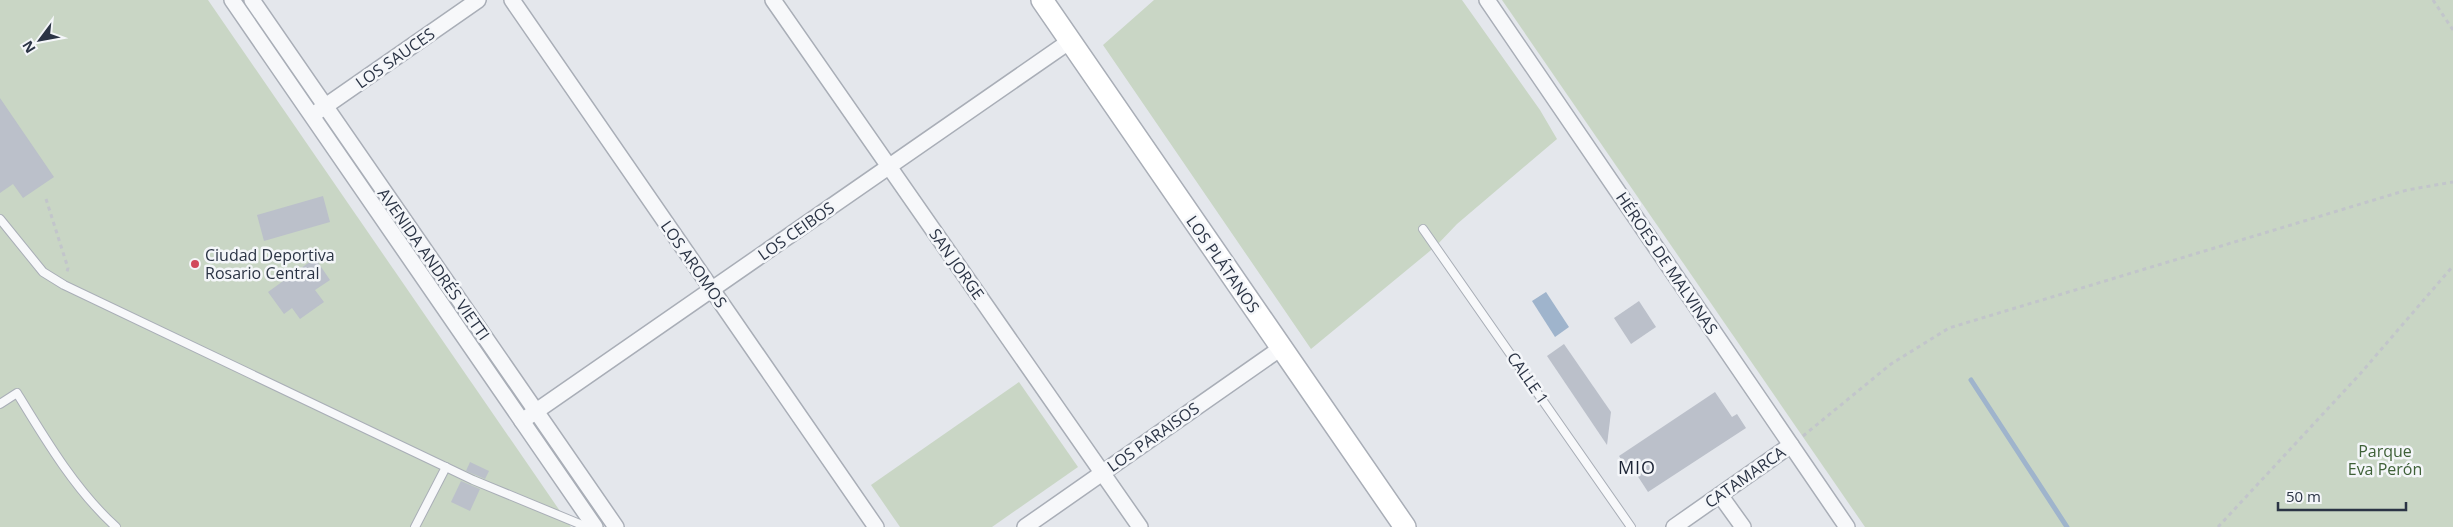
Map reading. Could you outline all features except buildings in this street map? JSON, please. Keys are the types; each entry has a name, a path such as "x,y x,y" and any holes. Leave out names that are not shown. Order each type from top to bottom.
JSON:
{"street":[{"name":"AVENIDA ANDRÉS VIETTI","path":"232,0 595,527"},
{"name":"AVENIDA ANDRÉS VIETTI","path":"252,0 536,411 611,526"},
{"name":"LOS SAUCES","path":"311,116 478,0"},
{"name":"LOS AROMOS","path":"512,0 876,527"},
{"name":"SAN JORGE","path":"773,0 1140,527"},
{"name":"LOS PLÁTANOS","path":"1042,0 1405,527"},
{"name":"HÉROES DE MALVINAS","path":"1487,0 1847,527"},
{"name":"LOS CEIBOS","path":"522,421 1070,41"},
{"name":"LOS PARAISOS","path":"1025,527 1281,348"},
{"name":"CATAMARCA","path":"1674,527 1791,445"},
{"path":"1720,494 1743,527"}],"lane":[{"path":"0,219 43,272 64,285 446,468 587,527"},
{"name":"CALLE 1","path":"1423,229 1631,527"},
{"path":"0,404 17,393 49,445 105,517 116,527"},
{"path":"416,527 446,468"}],"path":[{"path":"2433,0 2453,30"},
{"path":"1791,445 1891,364 1949,328 2407,190 2453,182"},
{"path":"46,199 68,268 64,285"},
{"path":"2218,527 2360,374 2453,266"}],"green space":[{"name":"Ciudad Deportiva Rosario Central","path":"0,0 208,0 571,527 0,527"},
{"path":"1154,0 1462,0 1540,110 1557,139 1457,224 1436,246 1311,349 1103,45"},
{"name":"Parque Eva Perón","path":"1502,0 2453,0 2453,527 1865,527"},
{"path":"1019,382 1078,467 992,527 900,527 871,485"}],"water":[{"path":"1546,292 1569,327 1555,337 1532,301"}],"waterway":[{"path":"1971,380 2067,527"}],"place":[{"name":"Ciudad Deportiva Rosario Central","path":"195,264"}],"district":[{"name":"MIO","path":"1637,468"}]}
